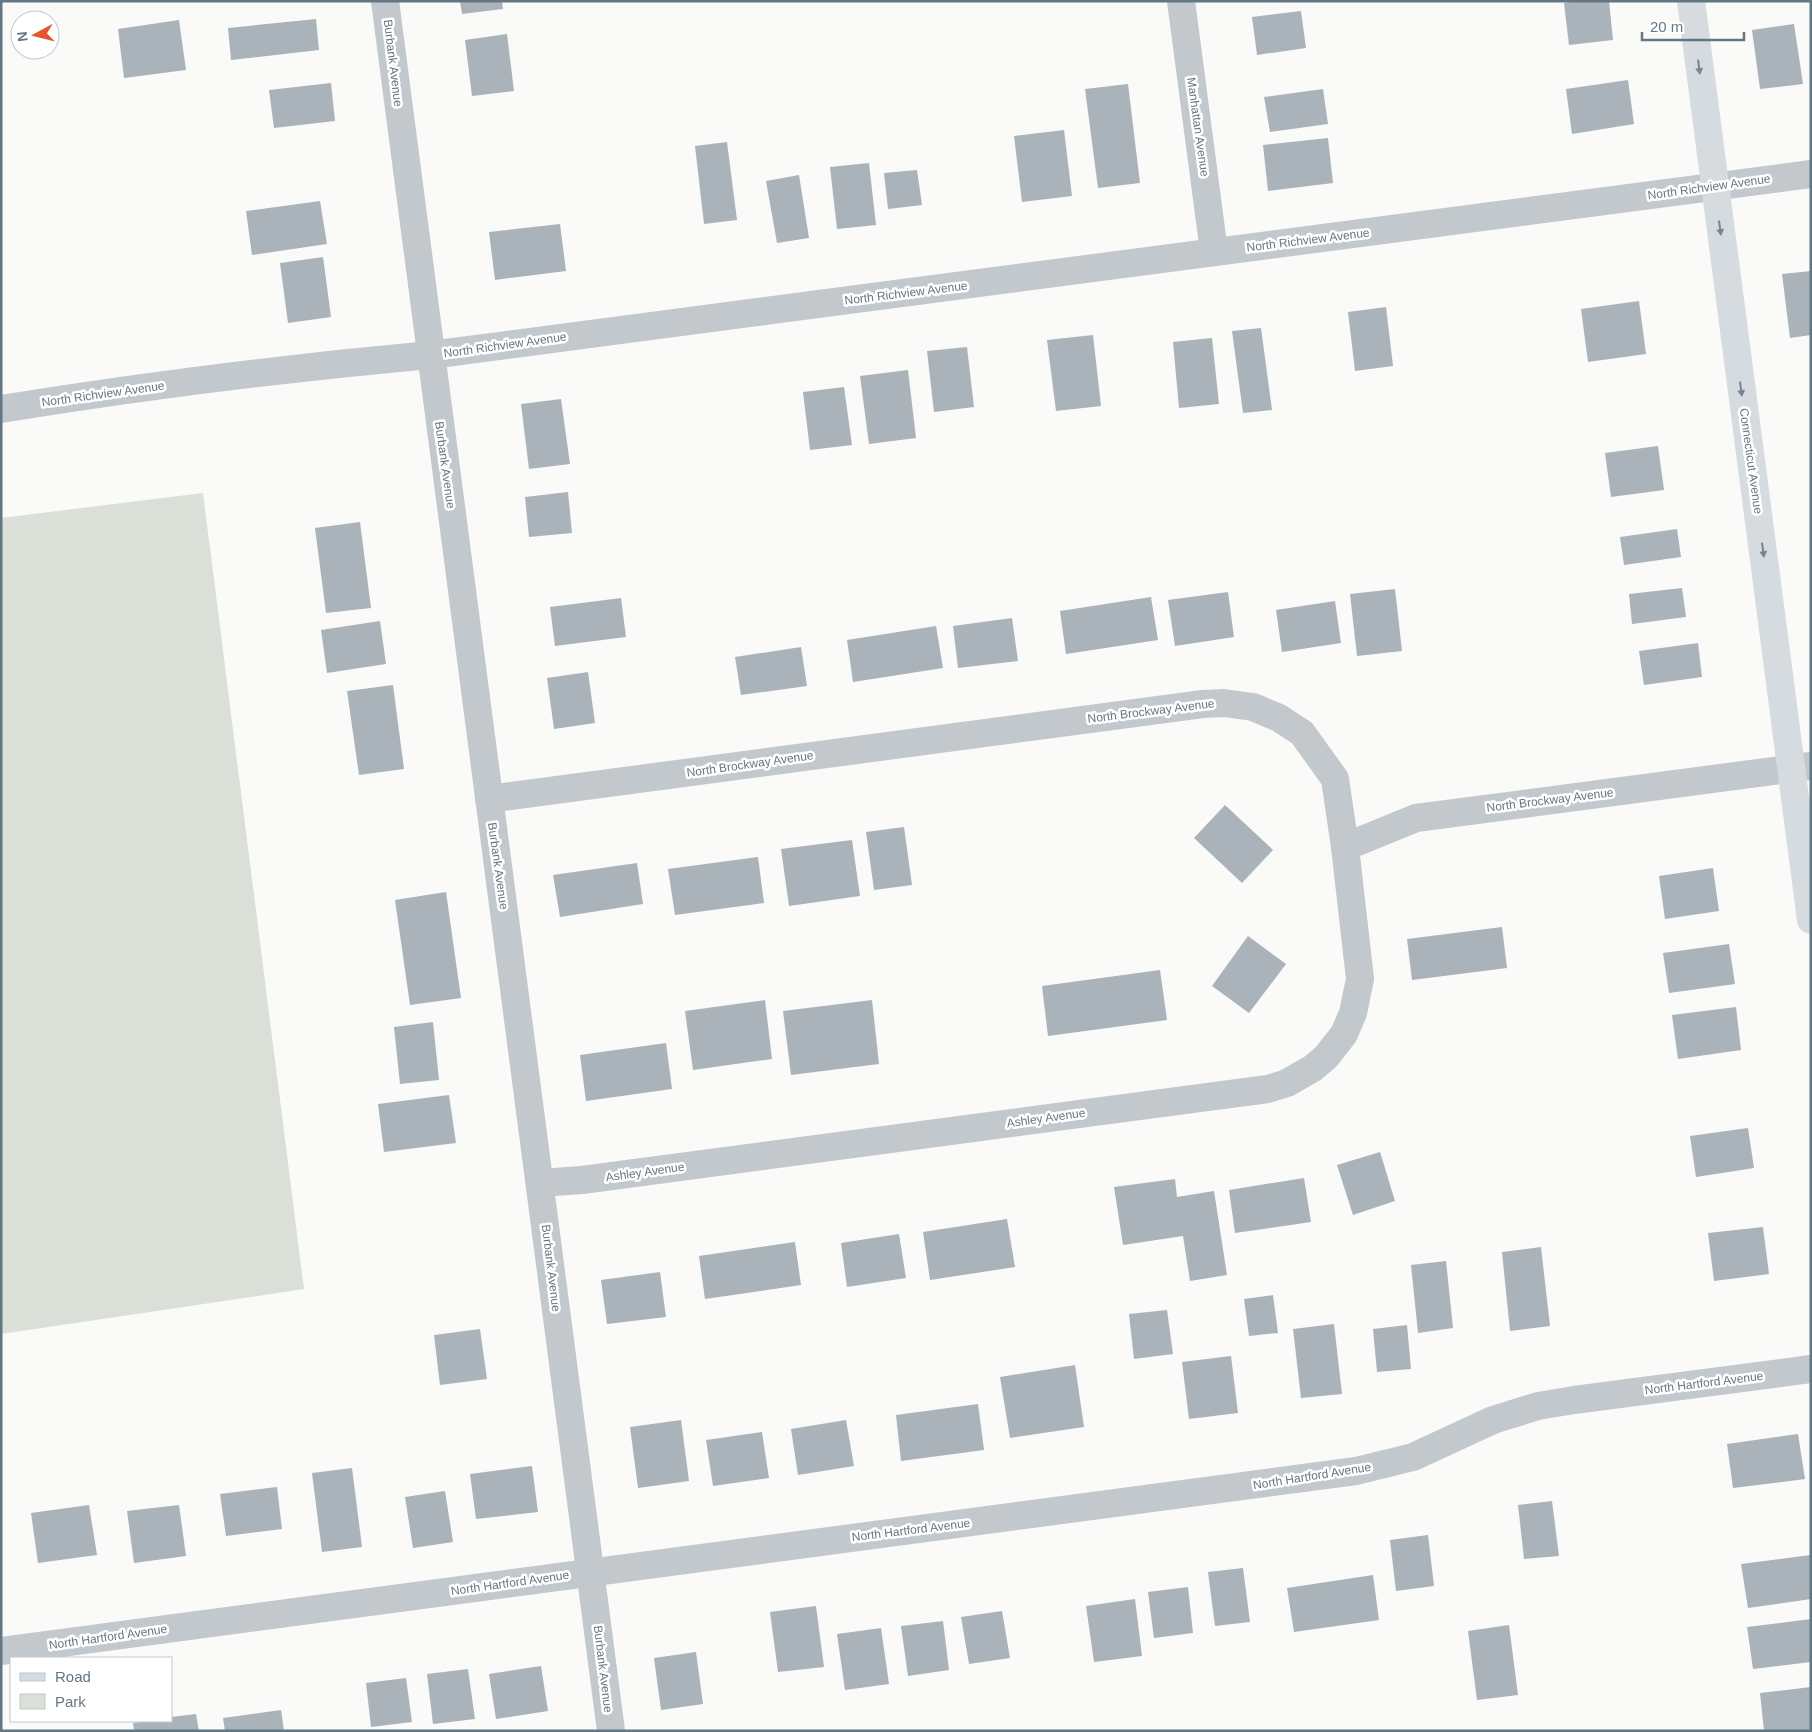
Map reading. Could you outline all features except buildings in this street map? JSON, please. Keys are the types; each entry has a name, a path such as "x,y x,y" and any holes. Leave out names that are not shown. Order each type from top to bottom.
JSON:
{"street":[{"name":"Burbank Avenue","path":"385,1 611,1731"},
{"name":"Manhattan Avenue","path":"1181,1 1214,252"},
{"name":"Connecticut Avenue","path":"1691,1 1714,187 1801,768 1811,920"},
{"name":"North Richview Avenue","path":"1,409 102,393 430,355 1811,174"},
{"name":"North Brockway Avenue","path":"489,799 1203,704 1224,703 1253,706 1279,718 1302,733 1335,779 1345,847 1416,818 1801,768"},
{"name":"Ashley Avenue","path":"540,1183 582,1180 1268,1089 1287,1083 1313,1068 1326,1057 1344,1034 1353,1013 1360,979 1345,847"},
{"name":"North Hartford Avenue","path":"1,1651 1356,1471 1412,1457 1493,1420 1538,1406 1811,1369"}],"green space":[{"path":"203,493 304,1289 1,1334 1,518"}]}
